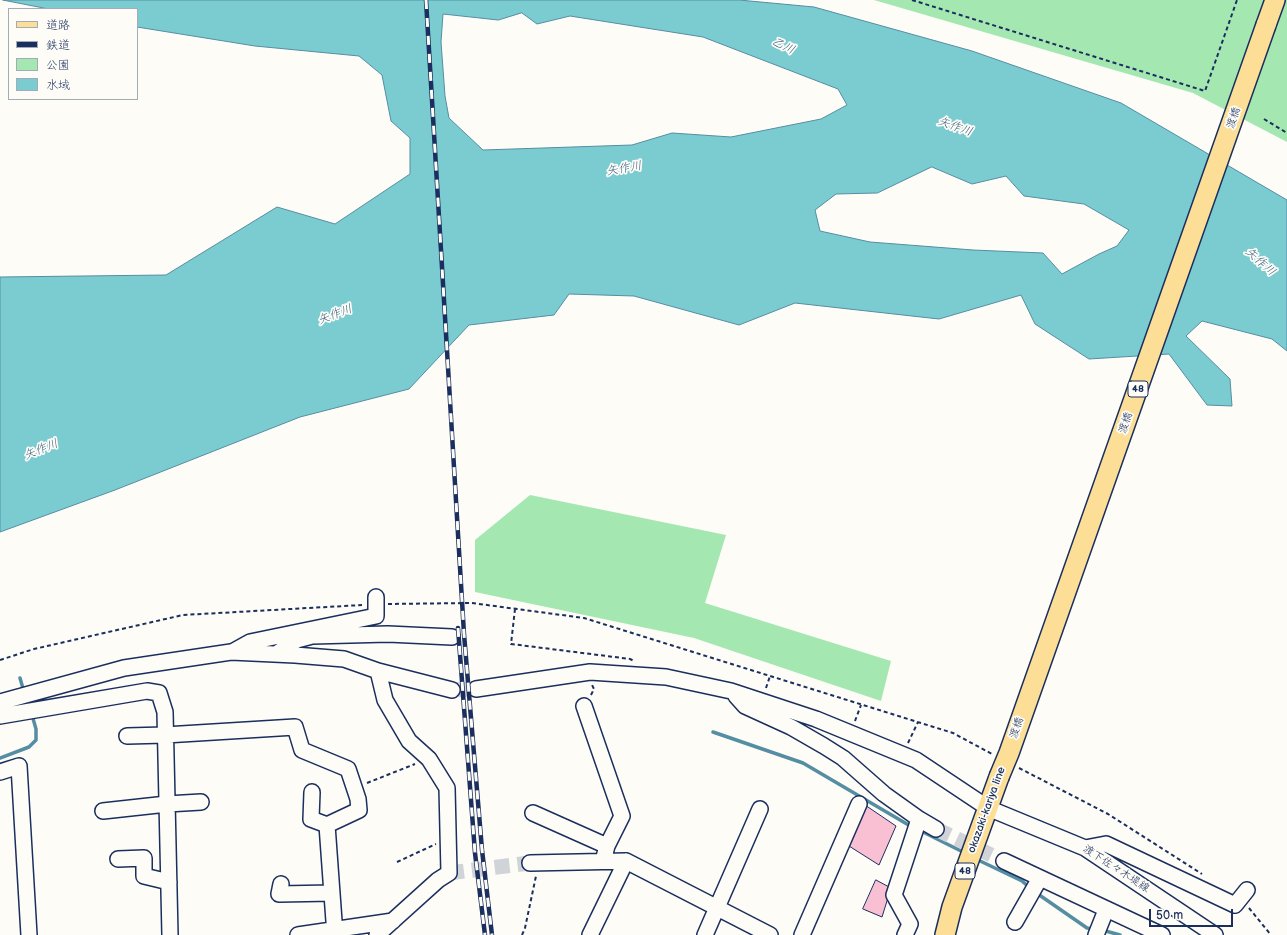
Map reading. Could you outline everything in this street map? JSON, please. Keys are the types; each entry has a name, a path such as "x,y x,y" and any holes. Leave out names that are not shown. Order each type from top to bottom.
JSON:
{"main road":[{"name":"渡橋","path":"1007,758 1275,0"},
{"name":"okazaki-kariya line","path":"945,935 952,906 1007,758"}],"street":[{"path":"231,652 250,642 376,616 376,601"},
{"path":"276,654 297,640 312,636 388,634 452,637"},
{"path":"0,702 124,668 231,652 344,659 378,671 452,690"},
{"path":"377,935 393,928 438,880 449,873 446,788 429,759 408,741 385,700 378,671"},
{"name":"渡下佐々木堤線","path":"476,689 586,672 666,677 731,691 816,719 916,760 988,808 1085,848 1215,935"},
{"path":"0,716 147,691 159,693 165,712 170,935"},
{"path":"731,691 745,706 791,727 843,758 884,794 936,829"},
{"path":"584,706 622,816 607,846 603,861"},
{"path":"127,736 295,727 302,750 348,770 358,799 359,810 327,826"},
{"path":"0,772 19,766 29,935"},
{"path":"312,792 311,819 327,826"},
{"path":"104,811 201,802"},
{"path":"802,935 859,804"},
{"path":"705,935 760,809"},
{"path":"533,813 607,846"},
{"path":"905,935 910,924 894,895 919,819"},
{"path":"327,826 335,932"},
{"path":"1085,848 1106,844 1235,905 1243,894"},
{"path":"118,859 144,858 144,876 169,882"},
{"path":"590,935 626,861"},
{"path":"534,862 626,861 717,907 744,929 770,935"},
{"path":"1004,861 1162,935"},
{"path":"1015,922 1040,878"},
{"path":"281,884 279,894 332,893"},
{"path":"1096,935 1106,910"},
{"path":"298,935 393,928"}],"path":[{"path":"912,0 1205,90 1237,0"},
{"path":"1264,119 1287,133"},
{"path":"0,660 34,649 183,615 376,601 472,603 584,618 953,733 1007,758 1108,814 1207,877"},
{"path":"515,609 511,644 630,659 637,663"},
{"path":"584,706 594,689 586,672"},
{"path":"850,733 861,704"},
{"path":"902,755 918,722"},
{"path":"354,788 429,759"},
{"path":"396,862 448,839"},
{"path":"522,935 525,928 534,862"},
{"path":"1243,894 1271,935"}],"green space":[{"path":"874,0 1287,0 1287,142 1193,93"},
{"path":"530,495 726,535 705,603 891,661 881,701 694,638 475,592 475,540"}],"water":[{"path":"3,0 739,0 814,7 972,51 1121,103 1287,200 1287,351 1272,339 1202,321 1186,336 1230,379 1232,406 1207,405 1169,354 1089,359 1035,324 1021,295 939,319 795,303 739,325 634,296 569,294 554,315 469,325 409,389 300,417 115,490 0,532 0,277 166,275 277,207 335,224 410,174 410,138 391,121 382,75 359,56 255,46 138,27 138,8 44,8","holes":["522,13 537,24 570,16 703,37 838,89 847,105 821,119 731,137 672,133 632,145 483,150 449,118 445,96 441,42 443,14 498,20","932,167 972,184 1006,176 1024,196 1084,204 1129,230 1117,246 1062,274 1043,253 973,250 870,242 820,231 815,210 836,194 877,193"]}],"building":[{"path":"865,805 896,826 879,865 849,846"},
{"path":"876,880 891,888 882,917 863,909"}],"waterway":[{"path":"20,678 24,692"},
{"path":"0,758 29,747 36,740 36,729 32,715"},
{"path":"713,732 803,763 912,827"},
{"path":"919,830 965,853"},
{"path":"976,859 1022,881 1030,888"},
{"path":"1035,892 1087,928 1094,929"},
{"path":"1102,930 1120,935"}],"tunnel":[{"path":"452,690 476,689"},
{"path":"936,829 1004,861"},
{"path":"449,873 530,863"}],"railway":[{"path":"426,0 464,634 482,850 492,935"},
{"path":"458,628 475,853 485,935"}],"water label":[{"name":"乙川","path":"783,46"},
{"name":"矢作川","path":"955,127"},
{"name":"矢作川","path":"624,169"},
{"name":"矢作川","path":"1260,262"},
{"name":"矢作川","path":"335,315"},
{"name":"矢作川","path":"41,450"}]}
